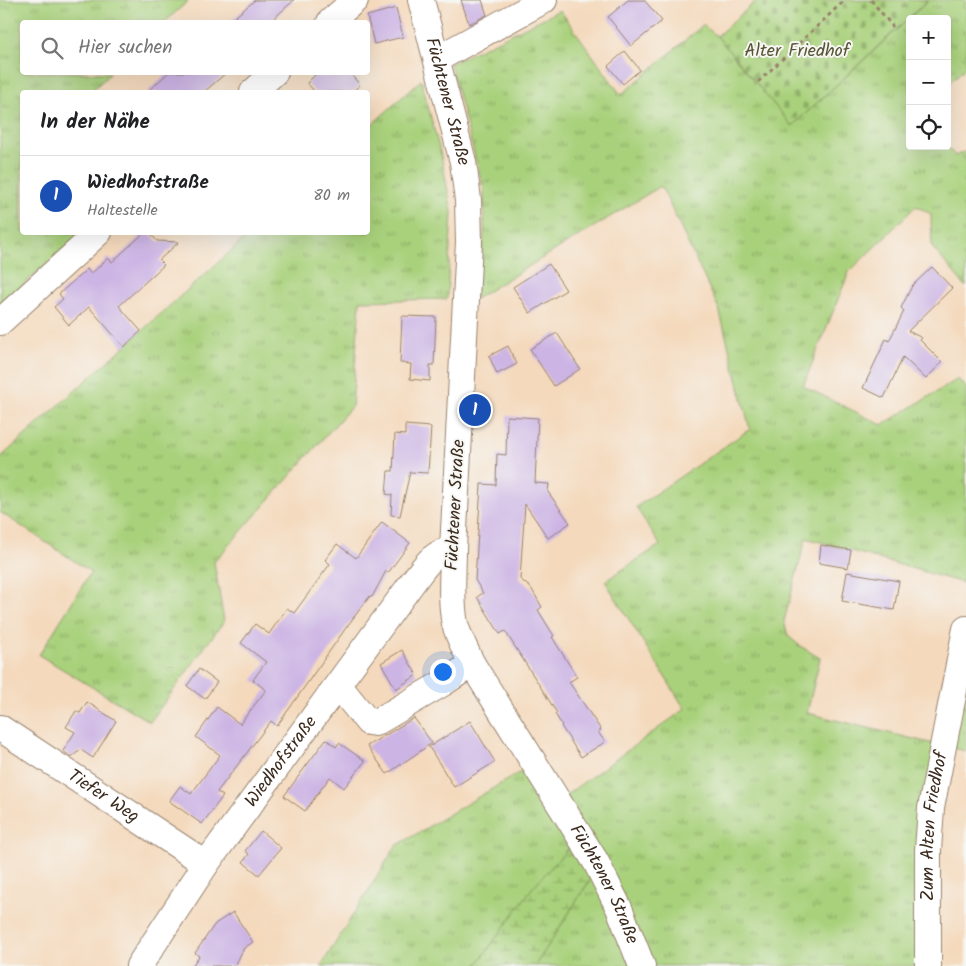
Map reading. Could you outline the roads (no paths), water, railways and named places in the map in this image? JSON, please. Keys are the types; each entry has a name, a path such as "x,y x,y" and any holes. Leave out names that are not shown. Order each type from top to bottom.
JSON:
{"street":[{"path":"332,20 355,0"},
{"name":"Füchtener Straße","path":"421,0 463,162 468,200 468,252 453,549 452,595 455,622 461,642 472,664 596,862 619,908 642,966"},
{"path":"437,59 544,0"},
{"path":"255,90 272,75"},
{"path":"0,322 96,235"},
{"name":"Wiedhofstraße","path":"139,966 206,864 431,558 442,551 453,549"},
{"name":"Zum Alten Friedhof","path":"928,966 930,808 966,629"},
{"path":"338,685 368,722 375,723 472,664"},
{"name":"Tiefer Weg","path":"0,728 206,864"}],"place":[{"name":"Wiedhofstraße","path":"475,410"}],"park label":[{"name":"Alter Friedhof","path":"797,51"}]}
